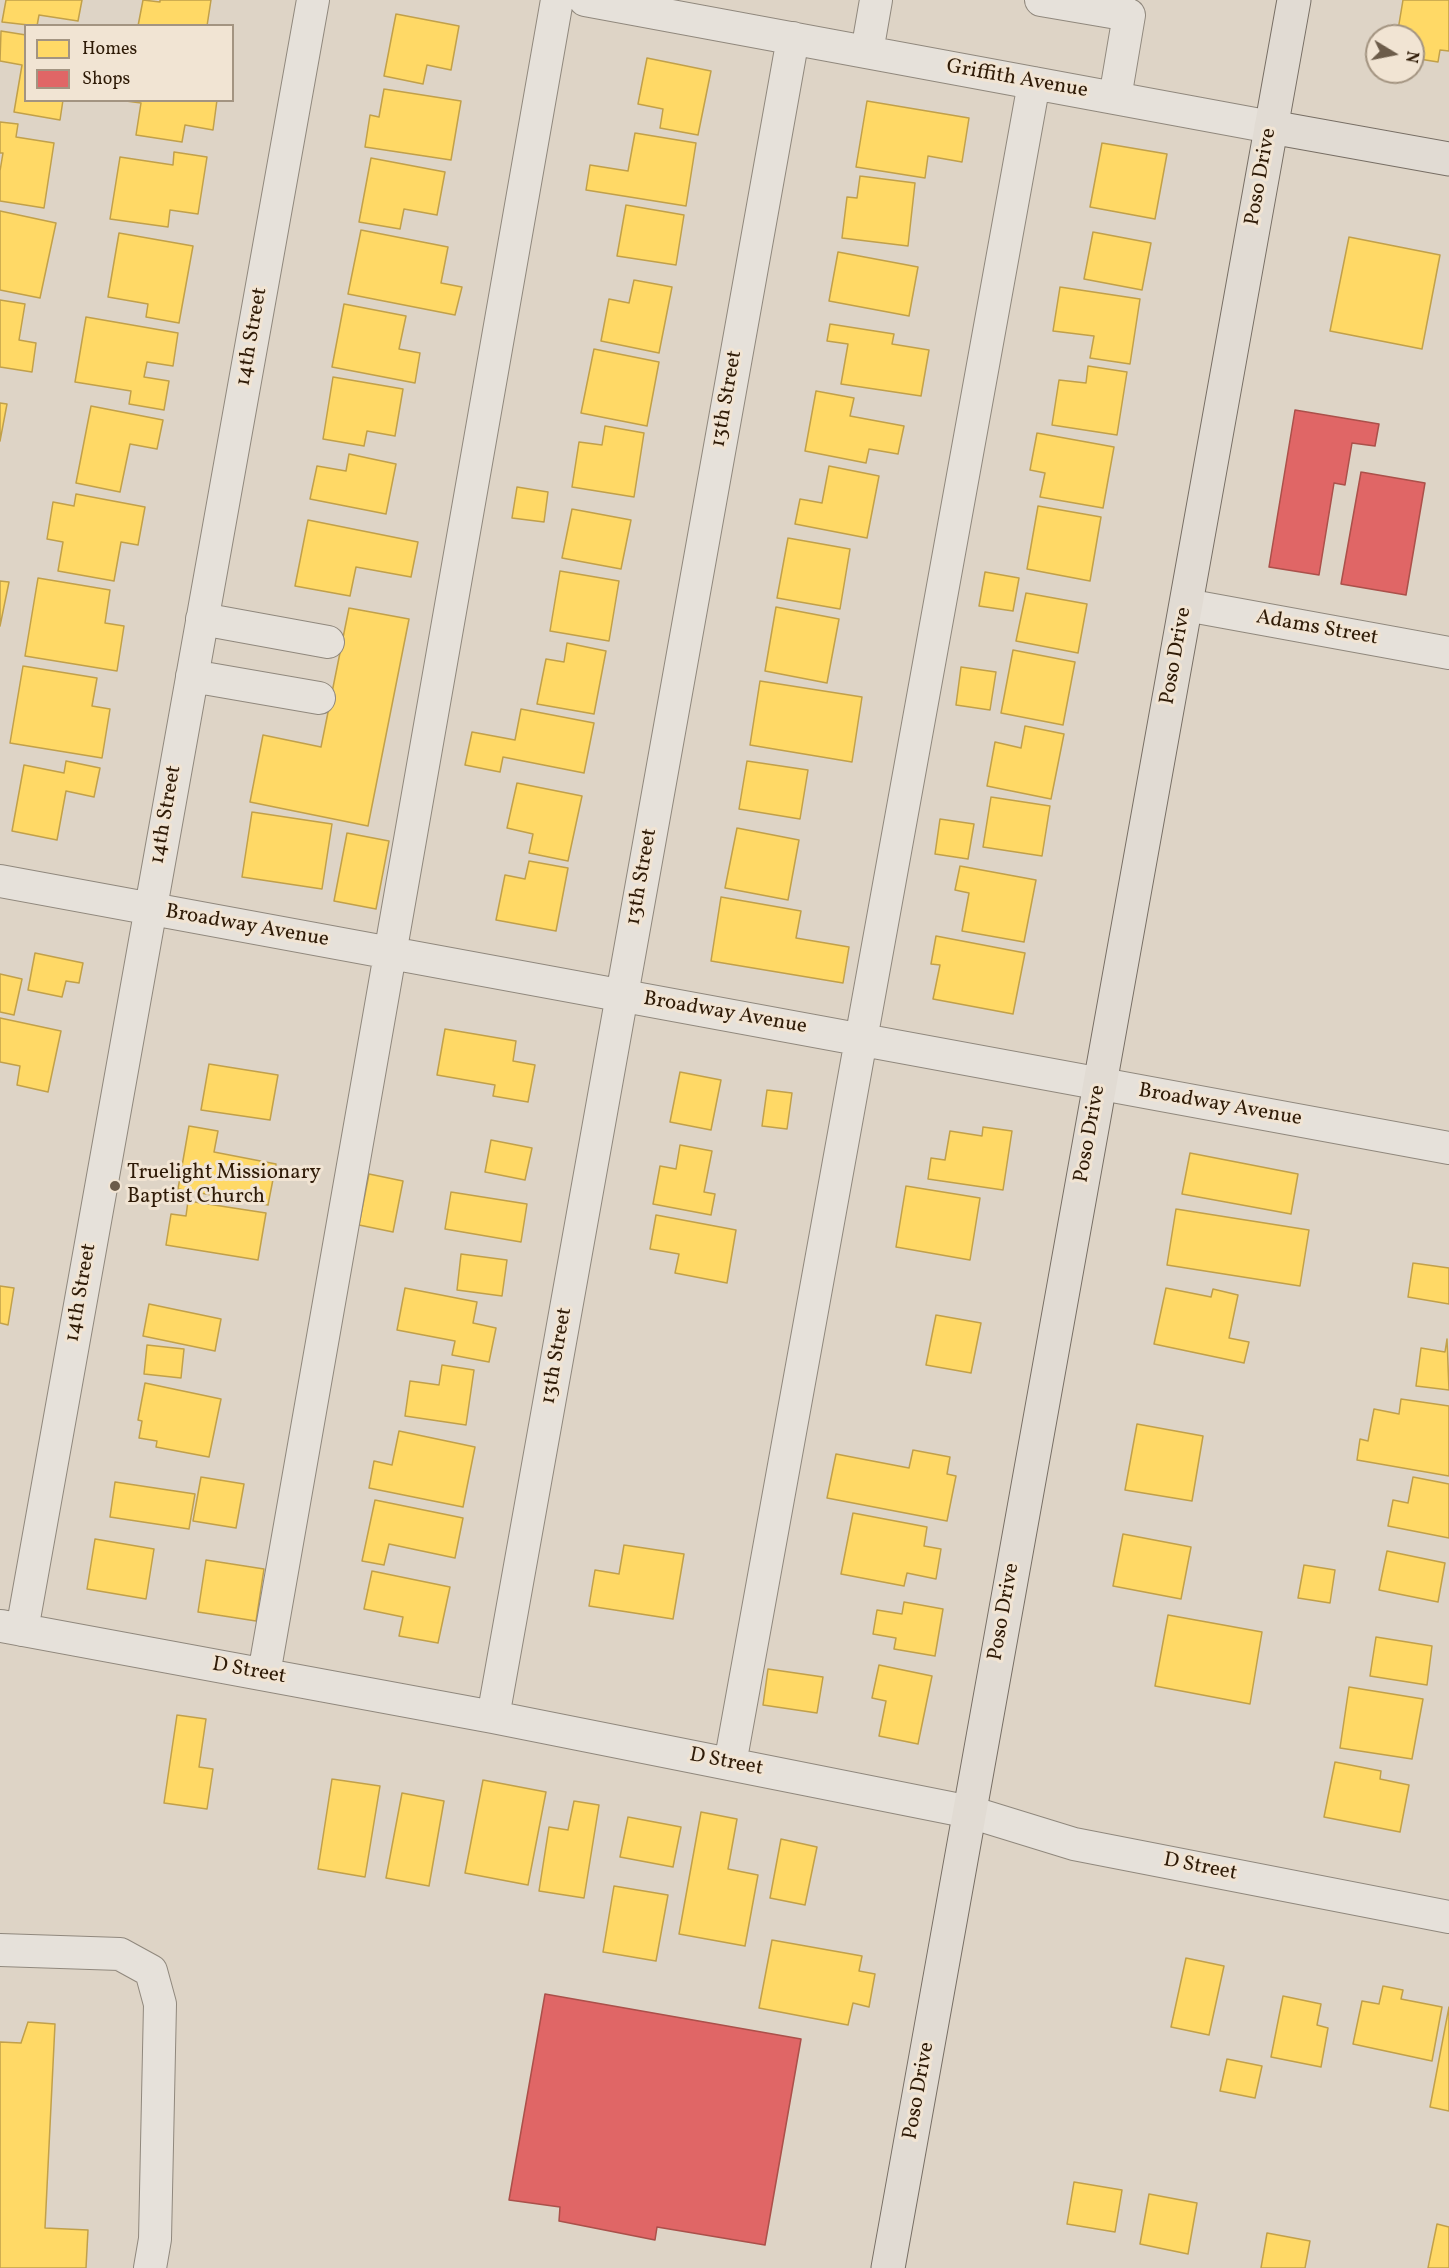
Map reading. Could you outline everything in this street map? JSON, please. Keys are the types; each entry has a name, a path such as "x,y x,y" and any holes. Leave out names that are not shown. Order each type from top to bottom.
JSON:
{"main road":[{"name":"Poso Drive","path":"888,2268 1294,0"},
{"name":"Griffith Avenue","path":"1271,127 1449,159"}],"street":[{"name":"14th Street","path":"11,1628 150,909 313,0"},
{"path":"264,1674 557,0"},
{"name":"Griffith Avenue","path":"585,0 1271,127"},
{"path":"867,52 876,0"},
{"path":"1041,0 1129,15 1115,98"},
{"name":"13th Street","path":"493,1717 793,38"},
{"path":"730,1764 1034,83"},
{"name":"Adams Street","path":"1186,605 1449,653"},
{"path":"202,620 328,642"},
{"path":"192,676 319,698"},
{"name":"Broadway Avenue","path":"0,881 1449,1148"},
{"name":"D Street","path":"11,1628 493,1717 970,1812 1074,1844 1449,1917"},
{"path":"0,1950 120,1954 152,1971 160,2004 155,2239 150,2268"}],"building: Homes":[{"path":"6,0 82,0 78,21 39,15 37,24 2,22"},
{"path":"143,0 160,2 160,0 211,0 207,24 138,24"},
{"path":"1403,0 1449,0 1449,51 1440,50 1438,62 1425,60 1425,24 1399,24"},
{"path":"396,14 459,26 451,70 427,65 423,84 384,76"},
{"path":"1,31 24,35 24,102 63,102 60,120 14,112 22,65 0,61"},
{"path":"647,58 711,71 698,135 660,128 663,109 638,104"},
{"path":"384,89 461,101 451,160 365,147 370,115 379,117"},
{"path":"867,101 969,118 962,162 928,156 925,178 856,167"},
{"path":"134,102 217,102 213,130 185,125 182,142 136,135 141,103"},
{"path":"0,122 18,124 16,137 54,143 44,208 0,201 0,171 3,153 0,153"},
{"path":"635,133 696,143 686,206 586,190 590,165 628,171"},
{"path":"1102,143 1167,154 1155,219 1090,207"},
{"path":"174,152 207,157 198,214 170,210 168,227 110,219 120,157 173,165"},
{"path":"371,158 445,172 437,215 404,209 400,229 359,222"},
{"path":"860,176 915,183 908,246 842,238 847,197 857,198"},
{"path":"626,205 684,215 676,265 617,256"},
{"path":"0,211 56,223 40,298 0,290"},
{"path":"361,230 448,247 441,283 462,287 455,315 348,294"},
{"path":"1093,232 1151,243 1142,290 1084,279"},
{"path":"119,233 193,246 179,323 146,317 148,304 108,297"},
{"path":"1349,237 1440,255 1422,349 1330,331"},
{"path":"838,252 918,267 909,316 829,301"},
{"path":"634,280 672,287 659,353 601,341 609,299 629,303"},
{"path":"1060,287 1140,299 1130,364 1090,358 1094,336 1053,331"},
{"path":"0,300 25,304 19,340 36,343 32,372 0,367"},
{"path":"344,304 406,316 399,349 420,353 415,383 332,367"},
{"path":"86,317 178,333 173,366 147,362 144,377 169,381 164,410 129,404 131,391 75,382"},
{"path":"830,324 894,334 892,344 929,350 921,396 841,384 848,344 827,341"},
{"path":"594,349 659,362 647,426 581,413"},
{"path":"1088,366 1127,372 1117,435 1052,425 1059,380 1086,383"},
{"path":"333,377 403,389 395,436 367,431 364,446 323,439"},
{"path":"816,391 854,398 850,416 904,426 898,454 869,449 866,463 805,451"},
{"path":"0,403 7,404 0,441"},
{"path":"91,406 163,420 157,449 130,444 120,492 76,483"},
{"path":"605,426 644,433 634,497 572,487 579,442 602,445"},
{"path":"1037,433 1114,447 1103,508 1040,497 1045,473 1030,470"},
{"path":"349,454 396,464 386,514 310,499 317,466 346,471"},
{"path":"829,466 879,476 867,538 795,524 800,499 822,503"},
{"path":"517,487 548,492 544,522 512,518"},
{"path":"76,494 145,507 138,545 121,542 114,581 58,571 63,542 47,539 53,502 74,506"},
{"path":"1038,506 1101,517 1090,581 1027,569"},
{"path":"572,509 631,520 621,569 562,558"},
{"path":"308,520 418,542 411,577 356,567 350,596 295,586"},
{"path":"788,538 850,549 840,609 777,598"},
{"path":"560,571 619,581 609,641 550,631"},
{"path":"985,572 1019,578 1013,611 979,606"},
{"path":"38,578 110,590 105,623 124,626 117,671 25,656"},
{"path":"0,581 9,582 0,626"},
{"path":"1026,593 1087,604 1078,653 1016,641"},
{"path":"776,607 839,619 827,683 765,671"},
{"path":"349,608 409,619 368,826 250,802 263,735 321,747"},
{"path":"567,643 606,651 594,714 537,704 546,659 564,662"},
{"path":"1013,650 1075,662 1063,725 1001,713"},
{"path":"23,666 97,678 92,706 110,709 102,758 10,743"},
{"path":"961,667 996,672 990,710 956,705"},
{"path":"760,681 862,697 852,762 750,745"},
{"path":"521,709 594,723 584,773 503,757 500,772 465,765 472,732 515,740"},
{"path":"1025,726 1064,734 1051,799 987,786 995,742 1021,748"},
{"path":"66,761 100,768 94,797 66,791 57,840 12,831 24,765 64,773"},
{"path":"747,761 808,770 800,819 739,809"},
{"path":"517,783 582,796 568,861 529,853 533,834 507,828"},
{"path":"991,797 1050,806 1042,856 983,847"},
{"path":"252,812 332,824 322,889 242,877"},
{"path":"940,819 974,824 968,859 935,854"},
{"path":"737,828 799,840 788,900 725,888"},
{"path":"347,833 389,841 376,909 334,901"},
{"path":"529,861 568,868 556,931 496,920 505,875 525,879"},
{"path":"960,866 1036,880 1024,942 962,931 969,893 955,890"},
{"path":"721,897 801,911 796,938 849,947 843,983 711,961"},
{"path":"936,936 1025,953 1013,1014 933,999 940,965 931,964"},
{"path":"35,953 83,963 79,983 66,981 62,997 28,990"},
{"path":"0,974 22,979 14,1015 0,1012"},
{"path":"0,1018 61,1031 48,1092 17,1085 20,1066 0,1062"},
{"path":"445,1029 516,1041 513,1061 535,1065 528,1102 493,1096 495,1085 437,1075"},
{"path":"209,1064 278,1075 270,1120 201,1110"},
{"path":"680,1072 721,1080 711,1130 670,1122"},
{"path":"767,1090 792,1093 787,1129 762,1126"},
{"path":"189,1126 218,1131 214,1152 276,1164 268,1205 178,1189"},
{"path":"983,1127 1012,1131 1003,1190 928,1179 931,1158 945,1160 950,1131 982,1136"},
{"path":"491,1140 532,1148 525,1180 485,1172"},
{"path":"680,1145 712,1151 704,1192 715,1194 711,1215 653,1204 660,1166 676,1169"},
{"path":"1190,1153 1298,1174 1291,1214 1182,1194"},
{"path":"369,1174 403,1181 393,1232 359,1225"},
{"path":"906,1186 980,1198 970,1260 896,1247"},
{"path":"451,1192 527,1204 521,1242 445,1229"},
{"path":"188,1201 266,1213 258,1260 166,1245 171,1214 186,1216"},
{"path":"1176,1209 1309,1230 1300,1286 1167,1265"},
{"path":"656,1215 736,1230 727,1283 675,1273 679,1254 650,1249"},
{"path":"461,1254 507,1260 502,1296 457,1290"},
{"path":"1413,1263 1449,1268 1449,1304 1408,1297"},
{"path":"0,1286 14,1288 8,1325 0,1323"},
{"path":"405,1288 477,1302 473,1323 496,1328 489,1362 452,1355 455,1341 397,1330"},
{"path":"1166,1288 1211,1297 1213,1289 1238,1295 1229,1338 1249,1342 1244,1363 1154,1344"},
{"path":"149,1304 221,1319 215,1351 143,1336"},
{"path":"936,1315 981,1323 971,1373 926,1365"},
{"path":"1447,1339 1449,1390 1416,1386 1421,1348 1445,1352"},
{"path":"147,1345 184,1349 181,1378 144,1374"},
{"path":"442,1365 474,1370 466,1425 405,1416 410,1381 439,1385"},
{"path":"145,1383 221,1399 209,1457 156,1447 157,1441 139,1438 142,1421 138,1420"},
{"path":"1401,1399 1449,1406 1449,1476 1357,1460 1360,1439 1368,1441 1374,1409 1399,1414"},
{"path":"1137,1424 1203,1436 1192,1501 1125,1490"},
{"path":"399,1431 475,1447 463,1507 369,1488 374,1461 392,1465"},
{"path":"913,1450 950,1457 947,1474 956,1476 947,1521 827,1498 836,1454 909,1468"},
{"path":"201,1477 244,1484 236,1528 193,1521"},
{"path":"1413,1477 1449,1484 1449,1538 1388,1526 1393,1500 1408,1503"},
{"path":"115,1482 195,1494 189,1529 110,1517"},
{"path":"375,1500 463,1518 455,1558 389,1544 384,1565 362,1561"},
{"path":"853,1513 927,1527 924,1546 941,1549 936,1579 907,1573 904,1586 841,1574"},
{"path":"1123,1534 1191,1547 1181,1599 1113,1586"},
{"path":"95,1539 154,1549 146,1599 87,1589"},
{"path":"624,1545 684,1554 673,1619 589,1606 595,1570 619,1574"},
{"path":"1387,1551 1445,1563 1438,1602 1379,1590"},
{"path":"206,1560 264,1569 256,1621 198,1612"},
{"path":"1304,1565 1335,1570 1330,1603 1298,1598"},
{"path":"372,1571 450,1587 438,1643 399,1636 403,1617 364,1609"},
{"path":"904,1602 943,1609 935,1656 894,1649 896,1638 873,1634 877,1610 902,1614"},
{"path":"1168,1615 1262,1632 1250,1704 1155,1686"},
{"path":"1376,1637 1432,1646 1427,1685 1370,1676"},
{"path":"879,1665 932,1676 918,1744 879,1736 886,1701 872,1698"},
{"path":"768,1669 823,1677 817,1713 763,1705"},
{"path":"1349,1687 1423,1699 1412,1759 1340,1748"},
{"path":"177,1715 206,1719 199,1767 213,1769 207,1809 164,1803"},
{"path":"1335,1762 1381,1771 1380,1779 1409,1785 1400,1832 1324,1817"},
{"path":"332,1779 380,1786 365,1877 318,1869"},
{"path":"483,1780 546,1792 528,1885 465,1873"},
{"path":"402,1793 444,1801 429,1886 386,1878"},
{"path":"574,1801 599,1805 584,1898 539,1891 549,1827 568,1830"},
{"path":"701,1812 737,1819 728,1869 758,1875 745,1946 679,1934"},
{"path":"628,1817 681,1827 673,1867 620,1857"},
{"path":"781,1839 817,1847 805,1905 770,1898"},
{"path":"614,1886 668,1895 656,1961 603,1952"},
{"path":"772,1940 862,1956 859,1971 875,1974 869,2007 853,2003 848,2025 759,2008"},
{"path":"1186,1958 1224,1966 1209,2035 1171,2027"},
{"path":"1383,1986 1403,1990 1401,1999 1442,2007 1432,2061 1353,2044 1362,2001 1379,2004"},
{"path":"1283,1996 1321,2004 1317,2025 1328,2028 1321,2067 1271,2057"},
{"path":"1449,2007 1449,2111 1430,2107"},
{"path":"28,2022 55,2024 45,2228 88,2230 86,2268 0,2268 0,2042 21,2043"},
{"path":"1227,2059 1262,2066 1255,2098 1220,2091"},
{"path":"1074,2182 1122,2190 1115,2232 1067,2224"},
{"path":"1149,2194 1197,2203 1188,2254 1140,2244"},
{"path":"1437,2224 1449,2227 1449,2268 1428,2268"},
{"path":"1267,2233 1310,2241 1305,2268 1261,2268"}],"building: Shops":[{"path":"1295,410 1379,424 1375,446 1352,443 1345,485 1334,483 1319,575 1269,567"},
{"path":"1361,472 1425,483 1406,595 1341,584"},
{"path":"545,1994 801,2039 765,2245 657,2227 655,2240 559,2221 560,2207 509,2200"}],"place":[{"name":"Truelight Missionary Baptist Church","path":"115,1186"}]}
